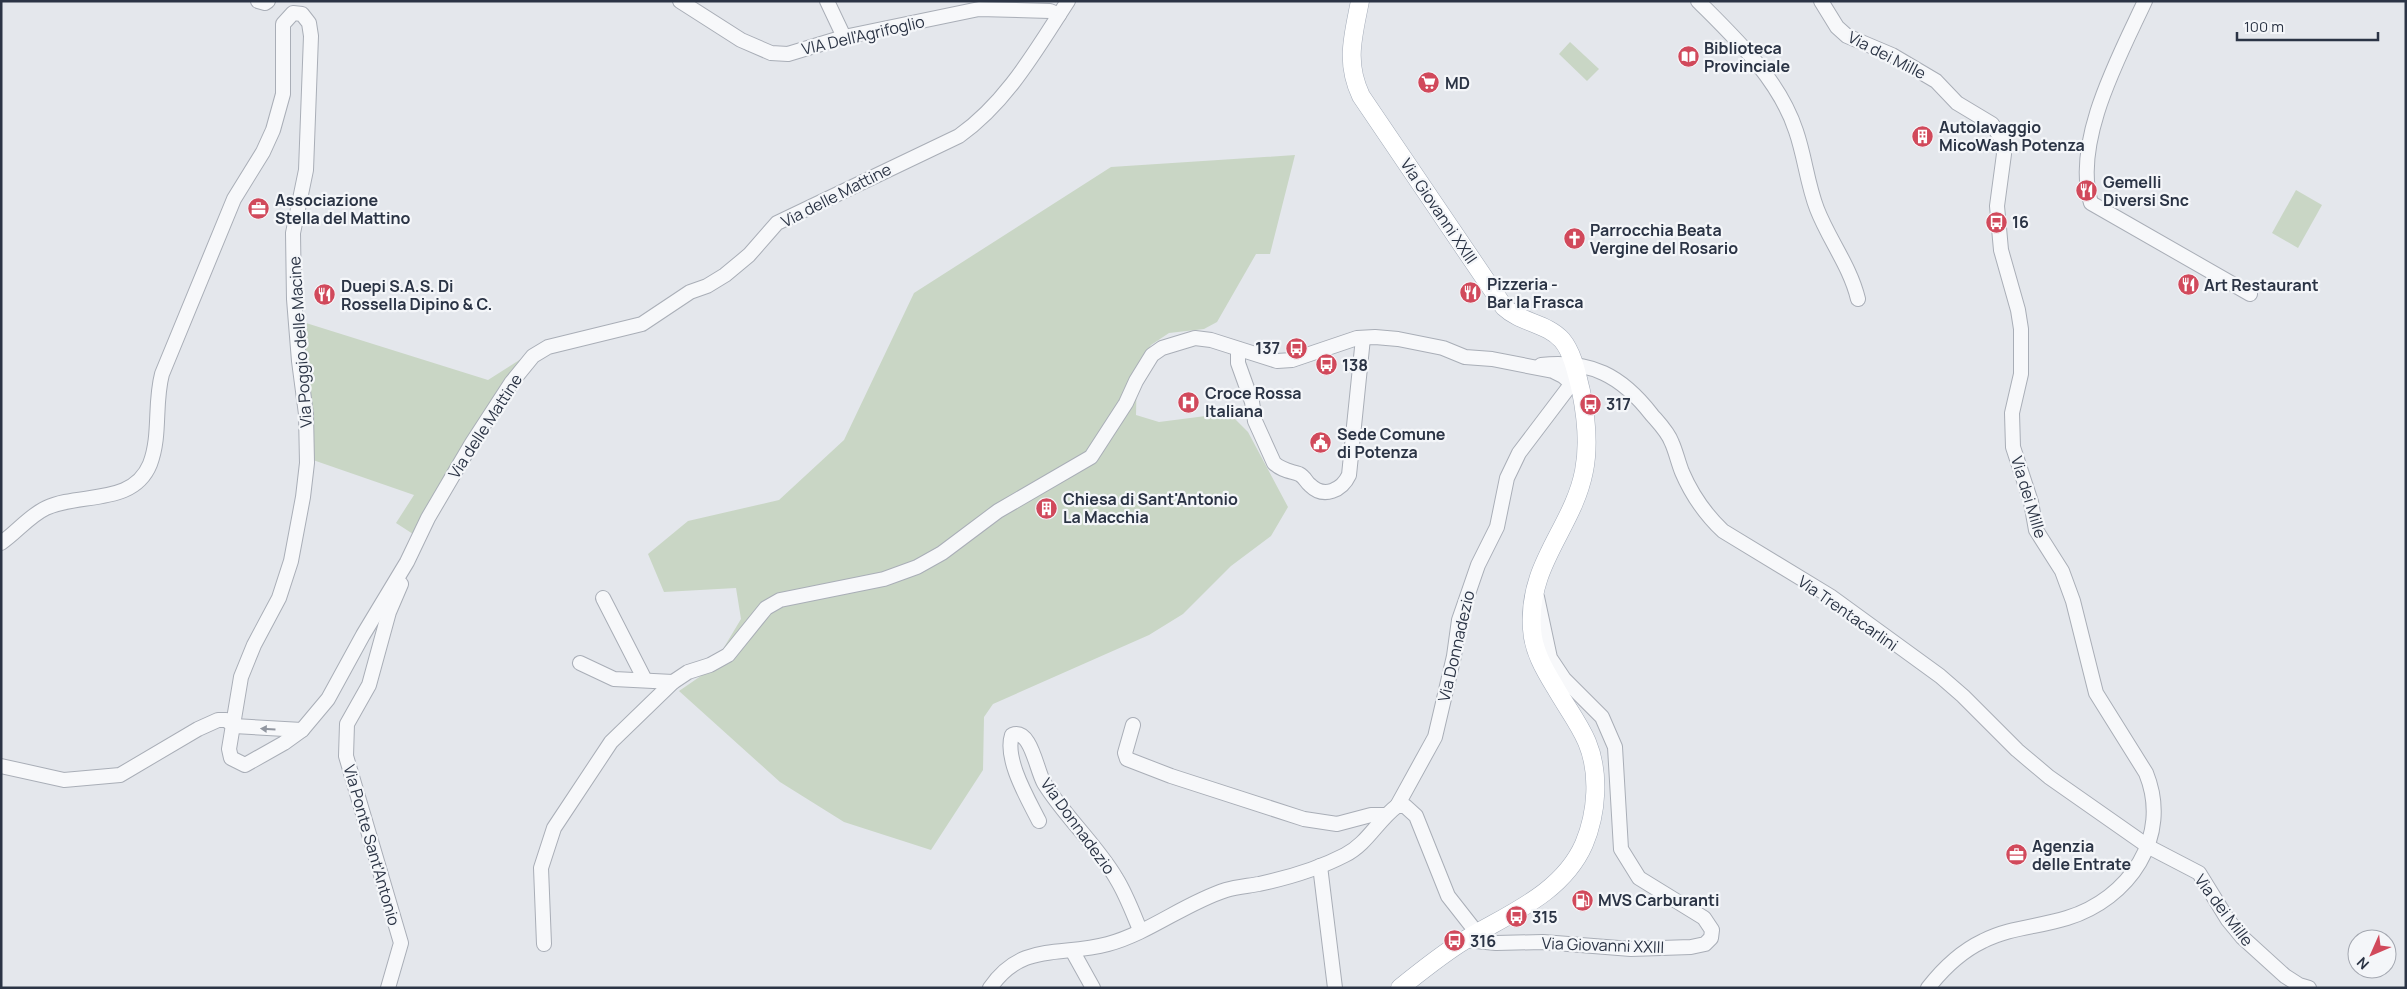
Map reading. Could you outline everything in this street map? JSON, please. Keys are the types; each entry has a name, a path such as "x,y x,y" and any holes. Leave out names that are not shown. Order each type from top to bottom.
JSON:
{"main road":[{"name":"Via Giovanni XXIII","path":"1360,1 1351,57 1356,85 1366,104 1504,307 1513,316 1547,329 1562,341 1568,376 1586,434 1584,470 1577,492 1542,563 1532,604 1532,630 1537,653 1544,669 1586,741 1593,763 1595,791 1592,819 1583,846 1569,869 1553,886 1531,902 1440,956 1400,988"}],"street":[{"path":"258,1 265,3 268,1"},
{"name":"VIA Dell'Agrifoglio","path":"680,1 741,40 772,53 788,54 844,37 979,9 1050,11 1059,15"},
{"path":"827,1 844,37"},
{"name":"Via delle Mattine","path":"234,728 229,754 235,762 244,765 284,743 302,730 328,699 362,635 407,562 428,518 472,443 511,383 533,356 548,347 642,324 690,292 707,286 725,275 750,255 778,223 959,136 975,123 1021,73 1068,1"},
{"path":"1698,1 1739,44 1775,88 1785,105 1796,129 1817,210 1853,279 1858,299"},
{"name":"Via dei Mille","path":"1822,1 1837,27 1847,36 1892,55 1936,80 1957,102 1992,124 2002,140 2004,154 1997,206 2001,250 2018,310 2021,329 2020,374 2012,413 2014,447 2031,502 2036,530 2062,571 2073,601 2082,630 2090,675 2096,693 2150,783 2154,811 2149,847 2199,873 2228,920 2242,937 2285,976 2299,985 2309,988"},
{"path":"2145,1 2110,77 2091,134 2088,171 2091,203 2250,294"},
{"name":"Via Poggio delle Macine","path":"1,543 42,510 60,502 123,491 140,480 146,473 157,437 157,394 162,374 234,199 263,152 273,130 284,94 283,24 301,8 308,23 311,36 308,144 306,170 292,233 294,299 306,414 307,463 298,529 291,561 279,598 245,664 238,691 234,728"},
{"name":"Via Trentacarlini","path":"544,944 541,868 554,828 611,742 673,682 688,672 710,665 728,655 766,608 780,600 884,580 917,566 942,552 1034,489 1091,457 1126,403 1152,355 1162,348 1195,338 1211,340 1277,361 1292,360 1363,338 1375,337 1412,341 1443,348 1465,357 1532,366 1568,376 1589,368 1607,374 1637,397 1668,435 1689,486 1709,516 1723,531 1830,596 1940,676 2036,766 2149,847"},
{"path":"1238,349 1238,363 1252,402 1255,421 1274,463 1300,475 1316,490 1332,491 1346,482 1349,475 1363,338"},
{"name":"Via Donnadezio","path":"990,988 1004,970 1022,958 1054,950 1073,952 1110,944 1226,890 1261,884 1320,866 1355,849 1386,815 1397,806 1435,737 1459,620 1478,565 1497,526 1507,478 1519,452 1568,376"},
{"name":"Via Ponte Sant'Antonio","path":"388,988 401,943 346,756 347,724 369,685 389,612 400,590 407,562"},
{"name":"Via Giovanni XXIII","path":"1471,937 1496,943 1543,942 1631,949 1691,947 1705,944 1711,938 1712,930 1704,918 1639,878 1622,849 1615,747 1602,717 1564,679 1550,658 1535,589"},
{"path":"603,598 645,680"},
{"path":"580,663 614,679 673,682"},
{"path":"1,766 64,780 120,775 198,729 218,720 226,720 234,728 302,730"},
{"path":"1132,725 1126,753 1127,759 1171,776 1304,819 1337,824 1371,815 1386,815"},
{"name":"Via Donnadezio","path":"1038,821 1014,766 1010,740 1012,735 1016,733 1023,735 1028,740 1035,765 1053,797 1116,878 1140,930"},
{"path":"1397,806 1405,806 1416,816 1448,896 1471,937"},
{"path":"1928,988 1938,975 1981,941 2021,927 2066,919 2096,907 2130,877 2149,847"},
{"path":"1320,866 1335,988"},
{"path":"1073,952 1093,988"}],"green space":[{"path":"1570,42 1599,69 1587,81 1559,54"},
{"path":"1295,155 1270,254 1256,254 1217,322 1204,329 1169,333 1151,345 1137,366 1136,415 1159,422 1229,413 1248,432 1288,507 1271,536 1231,566 1183,614 1149,635 993,704 984,717 983,770 931,850 844,822 780,782 679,691 711,669 741,619 736,588 664,592 648,554 688,521 779,500 844,440 914,293 1111,167"},
{"path":"2296,190 2322,205 2298,248 2272,233"},
{"path":"306,323 488,380 521,359 413,534 396,523 414,495 313,460 300,334"}],"place":[{"name":"Biblioteca Provinciale","path":"1688,57"},
{"name":"MD","path":"1429,83"},
{"name":"Autolavaggio MicoWash Potenza","path":"1923,136"},
{"name":"Gemelli Diversi Snc","path":"2087,191"},
{"name":"Associazione Stella del Mattino","path":"259,209"},
{"name":"16","path":"1996,222"},
{"name":"Parrocchia Beata Vergine del Rosario","path":"1574,239"},
{"name":"Art Restaurant","path":"2188,285"},
{"name":"Pizzeria - Bar la Frasca","path":"1471,293"},
{"name":"Duepi S.A.S. Di Rossella Dipino & C.","path":"325,295"},
{"name":"137","path":"1296,348"},
{"name":"138","path":"1326,365"},
{"name":"Croce Rossa Italiana","path":"1189,402"},
{"name":"317","path":"1590,404"},
{"name":"Sede Comune di Potenza","path":"1321,443"},
{"name":"Chiesa di Sant'Antonio La Macchia","path":"1047,508"},
{"name":"Agenzia delle Entrate","path":"2016,855"},
{"name":"MVS Carburanti","path":"1582,900"},
{"name":"315","path":"1516,917"},
{"name":"316","path":"1454,941"}]}
